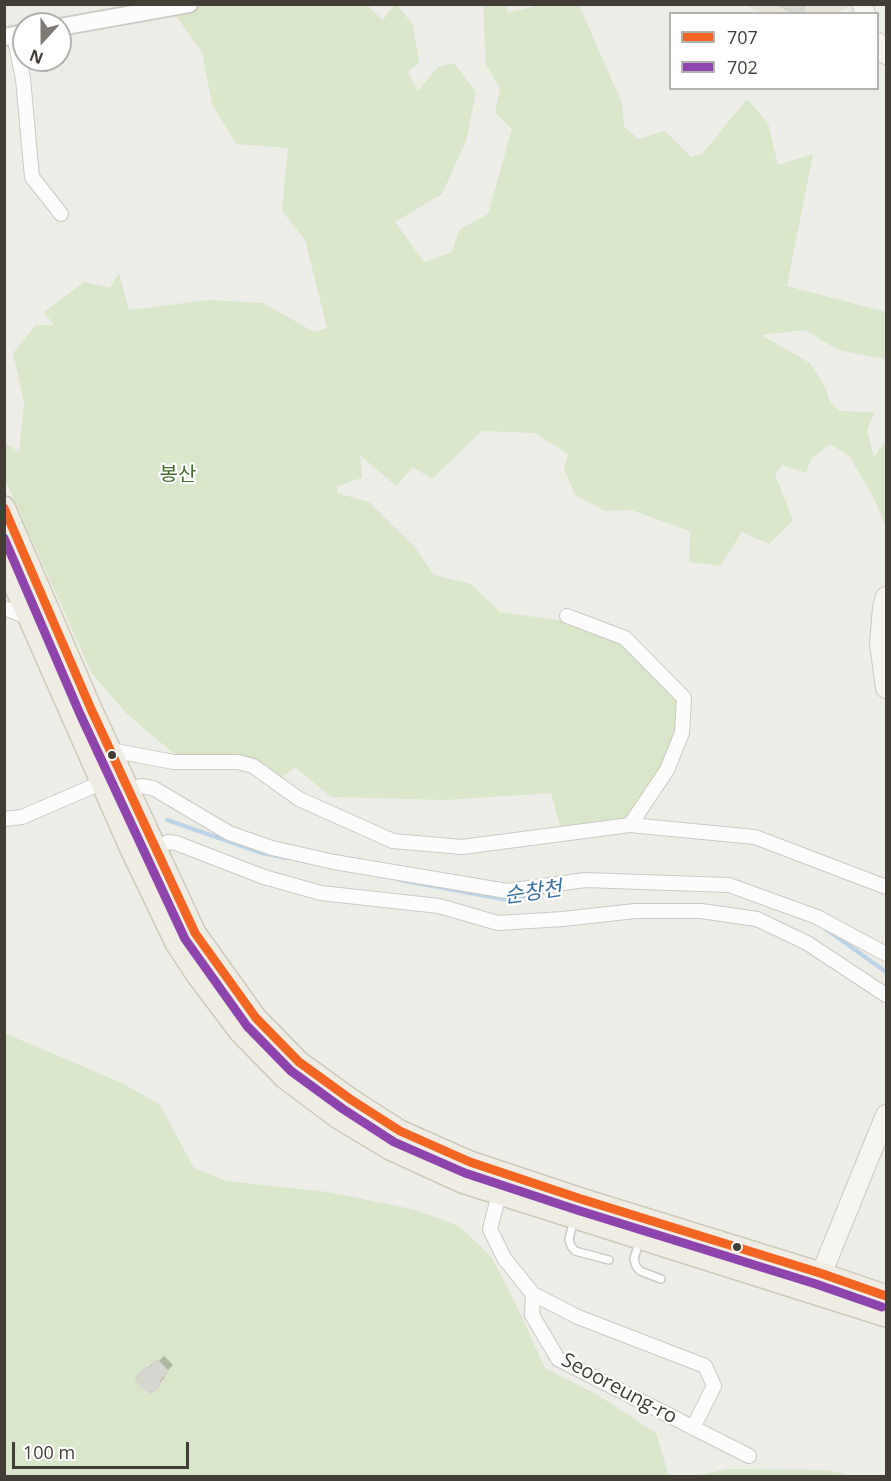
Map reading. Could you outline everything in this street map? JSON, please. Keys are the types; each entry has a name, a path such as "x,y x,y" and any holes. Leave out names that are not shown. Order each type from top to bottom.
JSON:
{"main road":[{"path":"4,507 54,626 195,933 256,1018 299,1062 370,1113 400,1131 470,1162 886,1296"},
{"path":"4,561 130,847 176,943 240,1032 285,1078 359,1131 429,1168 574,1219 886,1316"},
{"path":"886,597 880,644 886,688"},
{"path":"814,1294 820,1273 886,1115"}],"street":[{"path":"72,25 189,4"},
{"path":"22,72 32,177 61,214"},
{"path":"4,608 54,626"},
{"path":"567,616 625,638 684,698 682,733 667,770 630,825"},
{"path":"110,750 174,762 238,762 253,766 299,799 393,842 462,847 630,825 755,837 886,887"},
{"path":"4,819 22,817 103,782"},
{"path":"128,791 147,786 229,833 272,848 334,862 507,891 585,880 729,885 817,917 886,954"},
{"path":"156,848 168,842 176,843 264,878 321,893 439,906 498,923 563,920 635,911 701,911 757,919 807,943 886,995"},
{"path":"499,1194 490,1229 504,1258 533,1294 578,1317 705,1366 714,1386 693,1428"},
{"name":"Seooreung-ro","path":"533,1294 532,1315 558,1359 749,1456"}],"lane":[{"path":"574,1219 569,1239 575,1251 609,1260"},
{"path":"640,1238 634,1259 636,1266 640,1271 661,1279"}],"shaded area":[{"path":"745,5 851,5 839,12 758,12"}],"green space":[{"name":"봉산","path":"168,5 367,5 383,20 394,5 397,5 413,25 419,63 408,72 418,91 438,67 454,63 476,92 466,141 442,194 395,222 424,262 452,252 459,230 488,214 512,129 495,112 500,88 486,65 483,5 506,5 508,12 538,5 579,5 622,103 624,126 638,139 665,131 691,157 702,154 747,99 768,123 778,165 813,154 787,286 886,312 886,359 838,350 805,330 761,335 810,363 824,385 830,402 840,411 875,412 867,429 874,457 886,440 886,527 873,496 849,456 830,444 811,459 806,473 782,465 775,474 793,520 769,544 742,532 720,566 689,562 690,531 631,510 605,511 575,495 564,468 568,454 535,433 482,431 432,479 413,467 396,486 360,455 362,478 337,486 337,493 369,502 414,546 434,575 471,584 500,612 564,621 623,643 679,700 678,732 663,768 629,821 561,829 551,793 446,800 331,797 295,767 280,779 173,753 126,713 91,672 5,479 4,442 19,452 24,403 13,353 36,325 54,325 44,312 84,282 110,288 119,273 129,310 209,300 263,303 314,332 327,328 305,240 282,211 288,148 236,144 212,104 202,52"},
{"path":"4,1033 122,1083 160,1105 194,1168 227,1181 328,1192 416,1210 459,1226 491,1256 545,1368 596,1394 656,1433 669,1476 5,1476"},
{"path":"728,1469 829,1470 850,1476 694,1476"}],"building":[{"path":"776,4 806,4 803,12 790,12"},
{"path":"157,1360 168,1371 159,1381 161,1384 151,1394 135,1379 146,1367 149,1369"}],"waterway":[{"name":"순창천","path":"167,820 262,853 286,858"},
{"name":"순창천","path":"400,880 507,900 551,891"},
{"name":"순창천","path":"826,929 886,972"}],"transit line":[{"name":"707","path":"4,508 91,709 195,933 256,1018 299,1062 400,1131 470,1162 886,1296"},
{"name":"702","path":"4,538 80,714 185,939 247,1026 291,1071 394,1142 465,1173 882,1307"}]}
